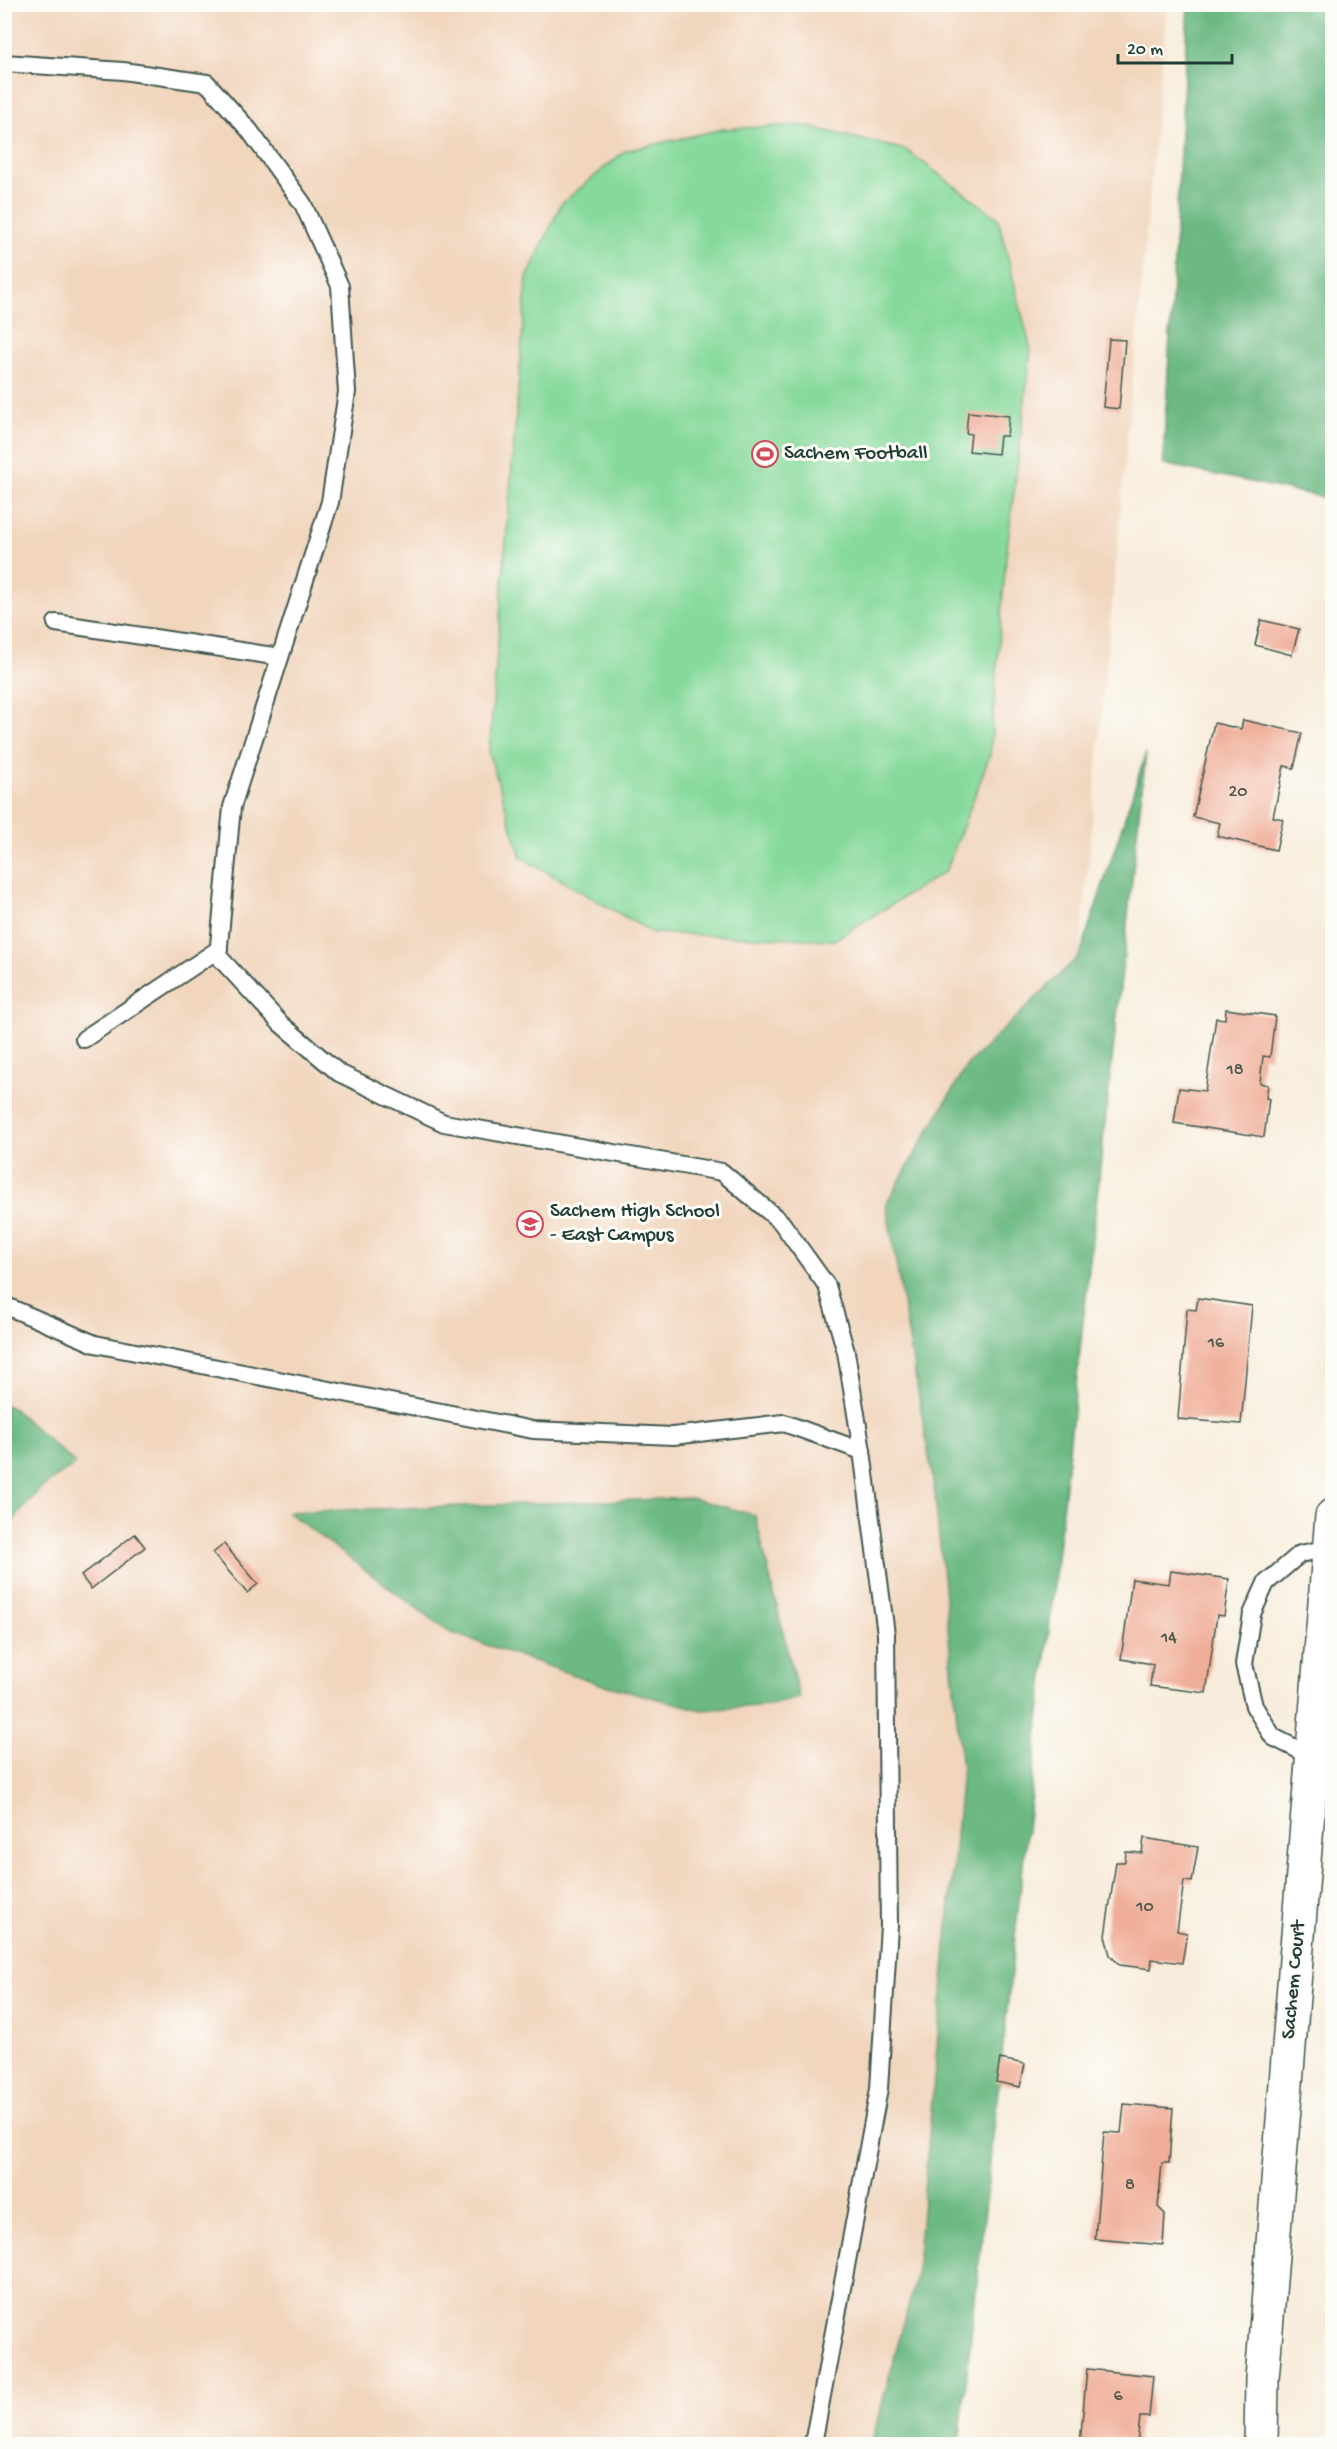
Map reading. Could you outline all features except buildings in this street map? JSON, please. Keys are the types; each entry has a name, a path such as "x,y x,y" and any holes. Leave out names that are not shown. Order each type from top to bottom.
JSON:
{"street":[{"name":"Sachem Court","path":"1261,2445 1262,2379 1331,1532"}],"lane":[{"path":"4,63 123,71 207,83 249,130 303,204 340,286 347,392 330,502 232,807 218,956 281,1024 339,1073 444,1123 723,1172 782,1222 827,1286 846,1352 862,1451 886,1634 889,1926 879,2089 813,2445"},
{"path":"56,623 280,657"},
{"path":"84,1039 219,949"},
{"path":"4,1305 95,1344 532,1430 673,1436 784,1423 862,1451"},
{"path":"1313,1757 1274,1737 1254,1706 1244,1664 1251,1614 1266,1582 1331,1532"}],"path":[{"path":"1007,4 1022,7 1026,4"}],"shaded area":[{"name":"Sachem High School - East Campus","path":"5,5 1167,5 943,2444 5,2444"}],"green space":[{"path":"1188,5 1332,5 1332,499 1163,464"},
{"name":"Sachem Football","path":"801,125 906,150 998,218 1031,350 1006,557 990,755 946,871 834,940 653,933 521,857 489,753 527,278 561,204 625,151 723,129"},
{"path":"1146,753 959,2444 871,2444 916,2278 962,1770 934,1486 886,1204 967,1065 1080,955"},
{"path":"5,1405 12,1408 76,1464 41,1488 5,1530"},
{"path":"691,1498 755,1515 799,1698 771,1705 702,1710 600,1684 449,1632 287,1512"}],"place":[{"name":"Sachem Football","path":"765,454"},
{"name":"Sachem High School - East Campus","path":"530,1224"}]}
